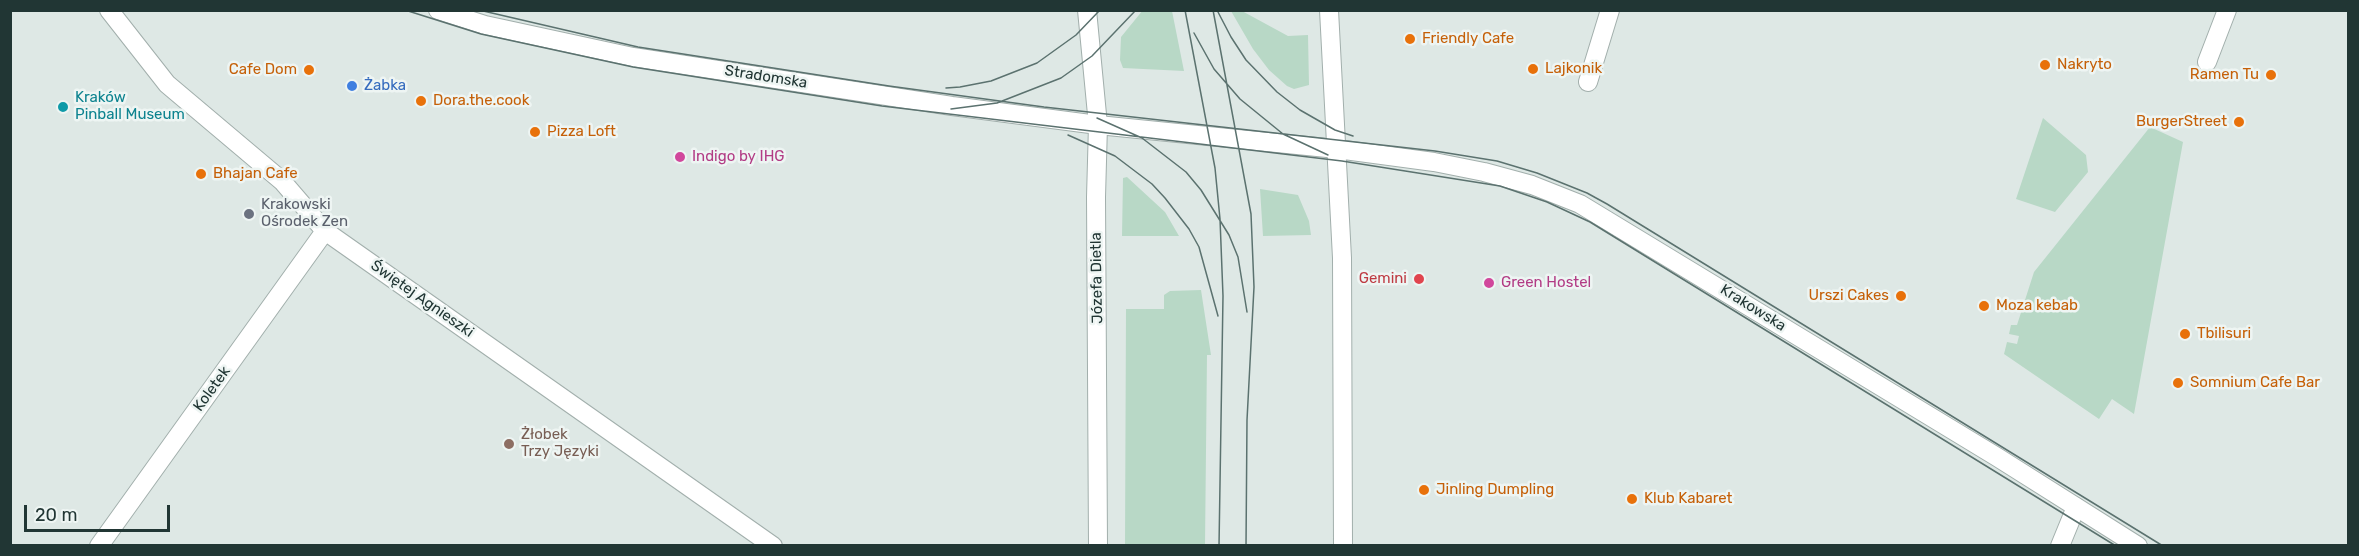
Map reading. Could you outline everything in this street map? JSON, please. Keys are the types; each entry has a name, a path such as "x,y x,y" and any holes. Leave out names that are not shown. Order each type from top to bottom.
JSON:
{"street":[{"name":"Świętej Agnieszki","path":"109,10 167,84 282,181 325,231 772,546"},
{"name":"Stradomska","path":"438,10 485,25 633,57 952,106 1098,125 1337,149"},
{"name":"Józefa Dietla","path":"1087,10 1098,125 1096,197 1098,546"},
{"path":"1329,10 1342,258 1343,546"},
{"path":"1588,82 1610,10"},
{"path":"2207,62 2228,10"},
{"name":"Krakowska","path":"1337,149 1434,162 1484,172 1532,185 1580,204 1978,445 2138,546"},
{"name":"Koletek","path":"99,546 325,231"},
{"path":"2060,546 2076,507"}],"green space":[{"path":"1143,10 1172,11 1184,71 1123,68 1120,60 1121,37"},
{"path":"1231,11 1242,11 1288,36 1308,35 1309,85 1294,89 1287,86 1269,70 1253,49"},
{"path":"2043,118 2086,155 2088,172 2055,212 2016,199"},
{"path":"2150,127 2183,142 2134,414 2112,399 2099,419 2004,354 2007,342 2017,344 2019,336 2009,334 2011,325 2017,325 2034,272"},
{"path":"1127,177 1165,212 1179,236 1122,236 1123,178"},
{"path":"1260,189 1298,195 1309,221 1311,235 1263,236"},
{"path":"1201,290 1211,355 1207,355 1205,545 1125,545 1126,309 1164,309 1164,295 1170,291"}],"tram line":[{"path":"405,10 481,34 633,67 882,106 1342,161 1500,186 1547,202 1590,222 2116,546"},
{"path":"479,10 638,47 889,86 1044,107 1435,151 1497,161 1537,173 1587,193 1607,204 2163,546"},
{"path":"946,88 991,81 1037,63 1076,35 1100,10"},
{"path":"951,109 997,103 1061,78 1092,56 1136,10"},
{"path":"1185,10 1215,168 1220,219 1223,296 1219,546"},
{"path":"1213,10 1251,214 1254,287 1247,420 1246,546"},
{"path":"1218,12 1246,60 1277,92 1300,110 1335,130 1353,136"},
{"path":"1194,33 1214,69 1240,99 1283,134 1328,155"},
{"path":"1097,118 1142,138 1186,172 1201,190 1229,235 1238,257 1247,312"},
{"path":"1068,135 1115,156 1152,184 1165,198 1189,229 1199,247 1218,316"}],"place":[{"name":"Friendly Cafe","path":"1410,39"},
{"name":"Nakryto","path":"2045,65"},
{"name":"Lajkonik","path":"1533,69"},
{"name":"Cafe Dom","path":"309,70"},
{"name":"Ramen Tu","path":"2271,75"},
{"name":"Żabka","path":"352,86"},
{"name":"Dora.the.cook","path":"421,101"},
{"name":"Kraków Pinball Museum","path":"63,107"},
{"name":"BurgerStreet","path":"2239,122"},
{"name":"Pizza Loft","path":"535,132"},
{"name":"Indigo by IHG","path":"680,157"},
{"name":"Bhajan Cafe","path":"201,174"},
{"name":"Krakowski Ośrodek Zen","path":"249,214"},
{"name":"Gemini","path":"1419,279"},
{"name":"Green Hostel","path":"1489,283"},
{"name":"Urszi Cakes","path":"1901,296"},
{"name":"Moza kebab","path":"1984,306"},
{"name":"Tbilisuri","path":"2185,334"},
{"name":"Somnium Cafe Bar","path":"2178,383"},
{"name":"Żłobek Trzy Języki","path":"509,444"},
{"name":"Jinling Dumpling","path":"1424,490"},
{"name":"Klub Kabaret","path":"1632,499"}]}
